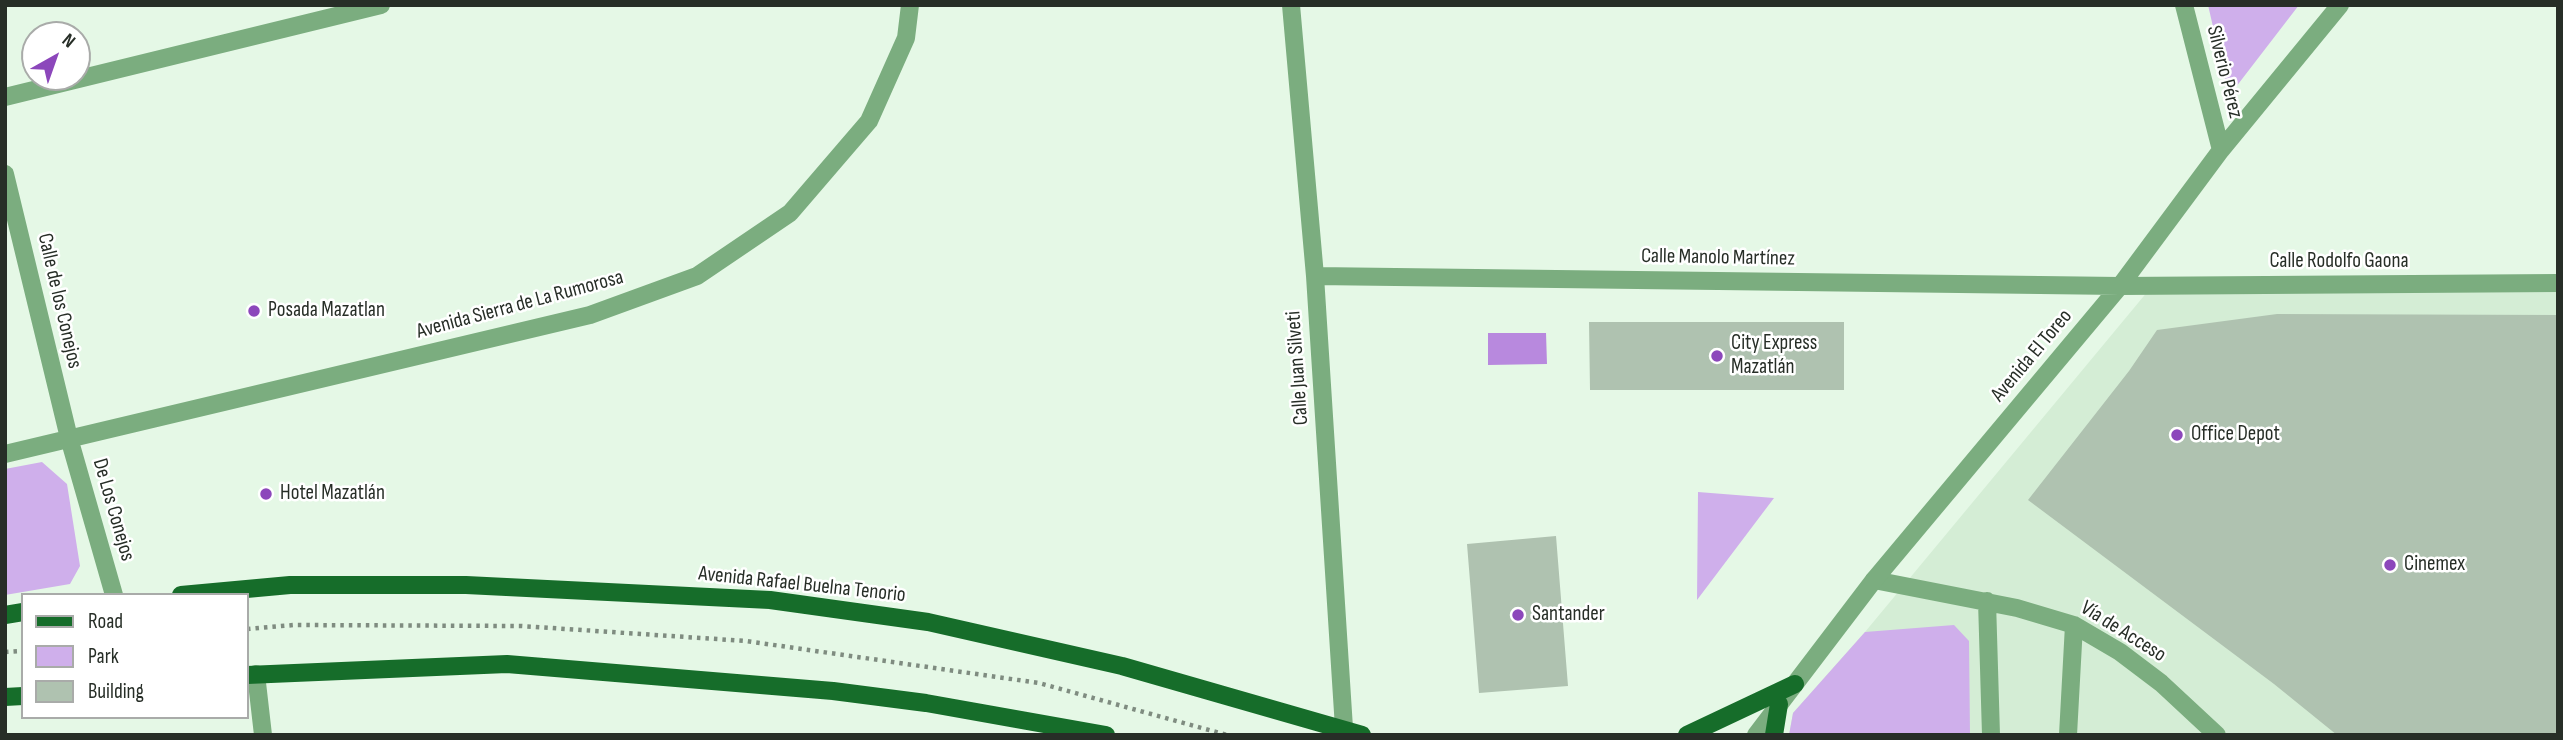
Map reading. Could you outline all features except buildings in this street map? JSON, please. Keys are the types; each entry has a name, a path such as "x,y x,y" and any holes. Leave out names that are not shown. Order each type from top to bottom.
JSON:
{"main road":[{"name":"Avenida Rafael Buelna Tenorio","path":"203,593 290,585 466,585 770,600 928,622 1122,666 1362,735"},
{"path":"251,674 507,664 833,691 926,703 1105,735"},
{"path":"1687,735 1795,684"},
{"path":"1774,735 1779,704"}],"street":[{"path":"5,97 332,12 381,5"},
{"name":"Avenida Sierra de La Rumorosa","path":"5,454 590,315 697,276 790,213 869,121 906,38 910,5"},
{"name":"Calle Juan Silveti","path":"1291,5 1315,276 1344,728"},
{"name":"Silverio Pérez","path":"2184,5 2221,150"},
{"name":"Avenida El Toreo","path":"1756,735 1874,580 2120,286 2221,150 2340,5"},
{"name":"Calle de los Conejos","path":"5,174 69,438"},
{"name":"Calle Manolo Martínez","path":"1315,276 2120,286"},
{"name":"Calle Rodolfo Gaona","path":"2120,286 2558,283"},
{"name":"De Los Conejos","path":"69,438 113,593"},
{"name":"Vía de Acceso","path":"1874,580 1987,601 2074,625 2120,652 2161,682 2217,735"},
{"path":"1987,601 1991,735"},
{"path":"2068,735 2074,625"},
{"path":"251,674 262,735"}],"shaded area":[{"path":"2558,289 2558,735 1789,735 1793,713 1865,632 2148,291"},
{"path":"1488,333 1546,333 1547,364 1488,365"}],"green space":[{"path":"2208,5 2299,5 2229,96"},
{"path":"42,462 67,484 80,566 70,584 5,595 5,469"},
{"path":"1698,492 1774,498 1697,600"},
{"path":"1954,625 1969,641 1970,735 1789,735 1793,713 1865,632"}],"place":[{"name":"Posada Mazatlan","path":"254,311"},
{"name":"City Express Mazatlán","path":"1717,356"},
{"name":"Office Depot","path":"2177,435"},
{"name":"Hotel Mazatlán","path":"266,494"},
{"name":"Cinemex","path":"2390,565"},
{"name":"Santander","path":"1518,615"}]}
